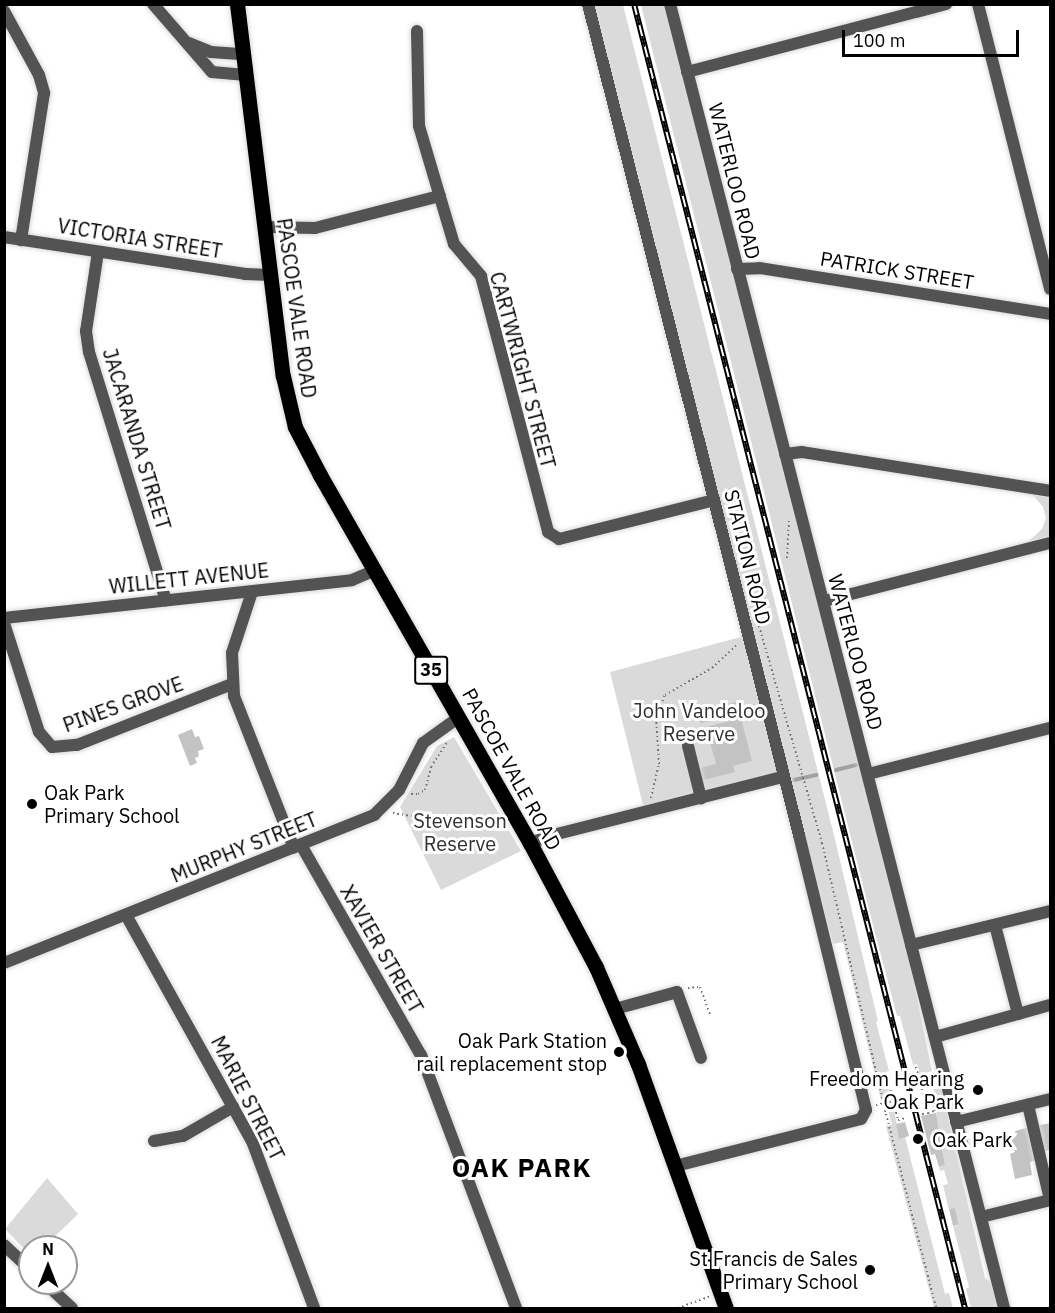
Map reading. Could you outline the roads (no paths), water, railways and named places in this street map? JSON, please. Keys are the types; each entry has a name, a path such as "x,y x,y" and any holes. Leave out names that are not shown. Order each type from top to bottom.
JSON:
{"main road":[{"name":"PASCOE VALE ROAD","path":"237,4 285,387 293,421 311,459 530,843 615,1009 726,1308"}],"street":[{"path":"153,4 212,72 246,75"},
{"name":"STATION ROAD","path":"588,4 866,1112 861,1119 675,1166"},
{"name":"WATERLOO ROAD","path":"670,4 797,508 824,601 1004,1308"},
{"path":"687,72 946,4"},
{"path":"978,4 1050,289"},
{"path":"4,11 39,75 44,93 21,240"},
{"path":"265,227 315,228 440,196 419,126 417,31"},
{"path":"186,42 210,52 243,54"},
{"name":"CARTWRIGHT STREET","path":"440,196 456,249 481,276 546,528 550,536 559,539 714,500"},
{"name":"VICTORIA STREET","path":"4,237 245,274 271,275"},
{"name":"JACARANDA STREET","path":"98,252 86,331 89,352 166,600"},
{"name":"PATRICK STREET","path":"737,268 760,268 1050,314"},
{"path":"785,454 802,452 1050,491"},
{"path":"824,601 1050,543"},
{"name":"WILLETT AVENUE","path":"4,618 352,580 375,570"},
{"name":"XAVIER STREET","path":"252,592 233,645 232,684 239,710 297,846 421,1055 516,1308"},
{"name":"PINES GROVE","path":"4,622 39,732 52,747 77,745 232,684"},
{"name":"MURPHY STREET","path":"4,963 374,815 399,790 415,754 427,738 459,717"},
{"path":"868,774 1050,728"},
{"path":"688,746 701,798"},
{"path":"530,843 783,777"},
{"path":"911,945 1050,911"},
{"name":"MARIE STREET","path":"126,915 252,1141 314,1308"},
{"path":"995,925 1018,1014"},
{"path":"615,1009 677,992 701,1058"},
{"path":"935,1037 1050,1005"},
{"path":"956,1122 1050,1099"},
{"path":"981,1217 1050,1200 1028,1105"},
{"path":"154,1141 183,1136 234,1107"},
{"path":"4,1245 18,1258"},
{"path":"58,1295 72,1308"}],"waterway":[{"path":"836,770 856,765"},
{"path":"794,780 816,775"}],"railway":[{"path":"634,4 965,1308"}],"place":[{"name":"Oak Park Primary School","path":"32,804"},
{"name":"Oak Park Station rail replacement stop","path":"619,1052"},
{"name":"Freedom Hearing Oak Park","path":"978,1090"},
{"name":"Oak Park","path":"918,1139"},
{"name":"St Francis de Sales Primary School","path":"870,1270"}],"district":[{"name":"OAK PARK","path":"522,1168"}],"park label":[{"name":"John Vandeloo Reserve","path":"699,722"},
{"name":"Stevenson Reserve","path":"460,832"}]}
